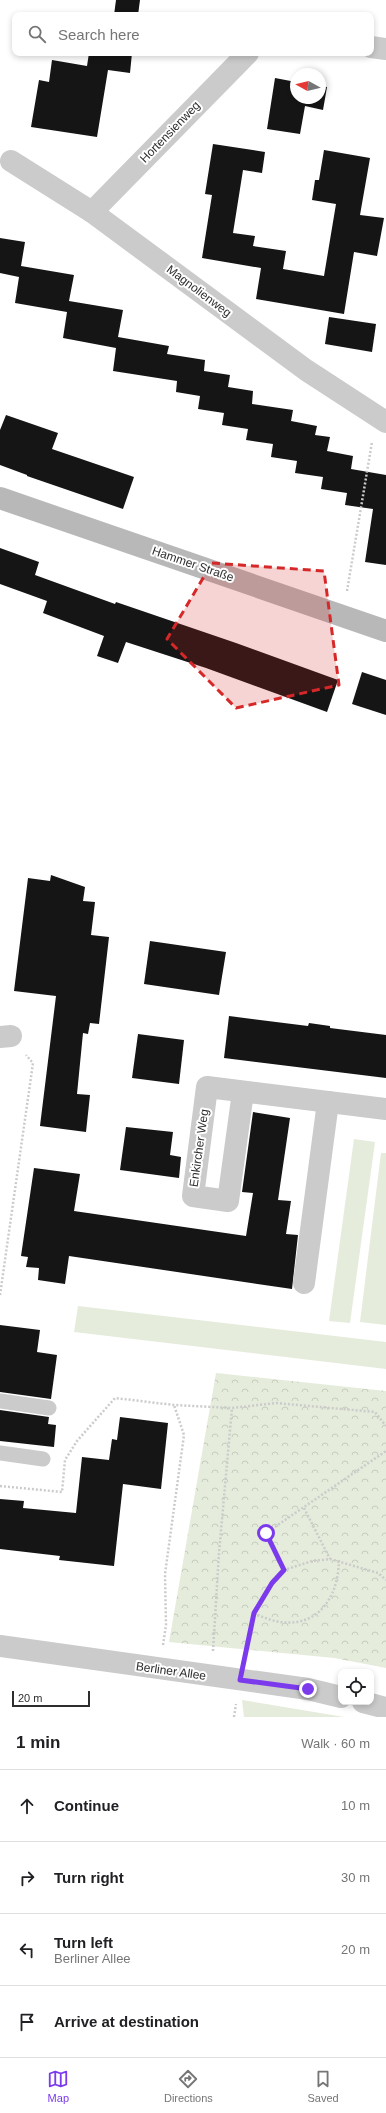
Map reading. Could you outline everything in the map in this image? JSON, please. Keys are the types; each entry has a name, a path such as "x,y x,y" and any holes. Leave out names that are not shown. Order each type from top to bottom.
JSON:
{"main road":[{"name":"Hammer Straße","path":"0,498 386,631"}],"street":[{"path":"374,47 386,49"},
{"name":"Hortensienweg","path":"92,212 245,56"},
{"name":"Magnolienweg","path":"11,162 92,212 306,370 381,419"},
{"name":"Enkircher Weg","path":"243,1092 228,1201 193,1196 207,1087 386,1109"},
{"path":"304,1282 328,1102"},
{"name":"Berliner Allee","path":"0,1648 308,1689 338,1696"},
{"path":"374,1705 386,1708"}],"lane":[{"path":"0,1401 49,1408"},
{"path":"0,1454 44,1459"}],"path":[{"path":"343,615 381,419"},
{"path":"0,1295 33,1063 5,1037"},
{"path":"0,1486 62,1492 65,1460 77,1441 115,1398 174,1405 232,1408 276,1403 375,1412 386,1426"},
{"path":"160,1670 166,1625 165,1574 184,1435 174,1405"},
{"path":"213,1676 213,1630 232,1408"},
{"path":"284,1570 266,1533 386,1451"},
{"path":"304,1508 330,1559"},
{"path":"240,1680 254,1613 272,1583 284,1570 312,1561 330,1559 340,1560 378,1573 386,1580"},
{"path":"254,1613 268,1620 284,1623 298,1623 313,1617 324,1608 334,1590 339,1575 340,1560"}],"highlighted area":[{"path":"212,563 324,571 339,685 236,708 167,639"}],"green space":[{"path":"354,1139 375,1142 350,1323 329,1321"},
{"path":"381,1153 386,1153 386,1325 360,1322"},
{"path":"78,1306 386,1342 386,1369 74,1332"},
{"path":"216,1373 386,1391 386,1668 334,1658 169,1642"},
{"path":"242,1700 344,1717 244,1717"}],"building":[{"path":"116,0 140,0 138,12 114,12"},
{"path":"89,56 132,56 130,73 108,70 97,137 31,127 39,80 49,82 52,60 87,66"},
{"path":"275,78 290,81 290,104 324,104 323,110 305,106 300,134 267,129"},
{"path":"213,144 265,152 262,173 243,170 233,233 255,236 253,246 286,251 283,269 324,276 336,204 312,200 315,180 319,180 324,150 370,158 360,215 384,218 377,256 354,252 344,314 256,299 261,268 202,258 212,195 205,194"},
{"path":"0,238 25,242 21,266 74,275 69,301 123,310 118,337 169,346 167,354 205,360 204,371 230,375 228,387 253,391 252,404 293,410 291,421 317,426 315,435 330,437 327,451 353,456 351,469 386,475 386,565 365,562 373,509 345,505 347,493 321,489 323,477 295,473 297,461 271,457 273,444 246,440 248,429 222,425 224,413 198,409 200,396 176,392 177,381 113,371 116,348 63,338 67,312 15,303 19,277 0,273"},
{"path":"329,317 376,324 372,352 325,344"},
{"path":"6,415 58,433 52,449 134,477 123,509 27,476 0,465 0,430"},
{"path":"0,548 39,562 35,575 115,604 116,602 236,643 338,680 327,712 206,668 126,642 118,663 97,656 104,636 43,613 47,601 0,584"},
{"path":"362,672 386,680 386,715 352,704"},
{"path":"51,875 85,887 83,901 95,902 91,935 109,937 99,1024 90,1023 88,1034 83,1033 77,1094 90,1095 86,1132 40,1126 56,996 14,991 28,878 50,881"},
{"path":"150,941 226,952 219,995 144,984"},
{"path":"229,1016 308,1026 309,1023 330,1026 330,1028 386,1035 386,1078 224,1058"},
{"path":"138,1034 184,1040 179,1084 132,1078"},
{"path":"253,1112 290,1118 278,1200 291,1201 286,1234 298,1235 292,1289 69,1256 65,1284 38,1280 39,1268 26,1267 28,1257 21,1256 34,1168 80,1174 74,1211 246,1236 253,1193 242,1192"},
{"path":"126,1127 173,1132 170,1155 181,1157 179,1178 120,1170"},
{"path":"0,1325 40,1330 37,1352 57,1355 51,1399 0,1392"},
{"path":"0,1410 49,1417 48,1424 56,1425 54,1447 0,1441"},
{"path":"120,1417 168,1423 161,1489 123,1484 114,1566 59,1560 60,1556 0,1549 0,1499 24,1501 23,1508 76,1513 82,1457 109,1460 112,1439 117,1440"}],"route":[{"path":"266,1533 284,1570 272,1583 254,1613 240,1680 308,1689"}]}
